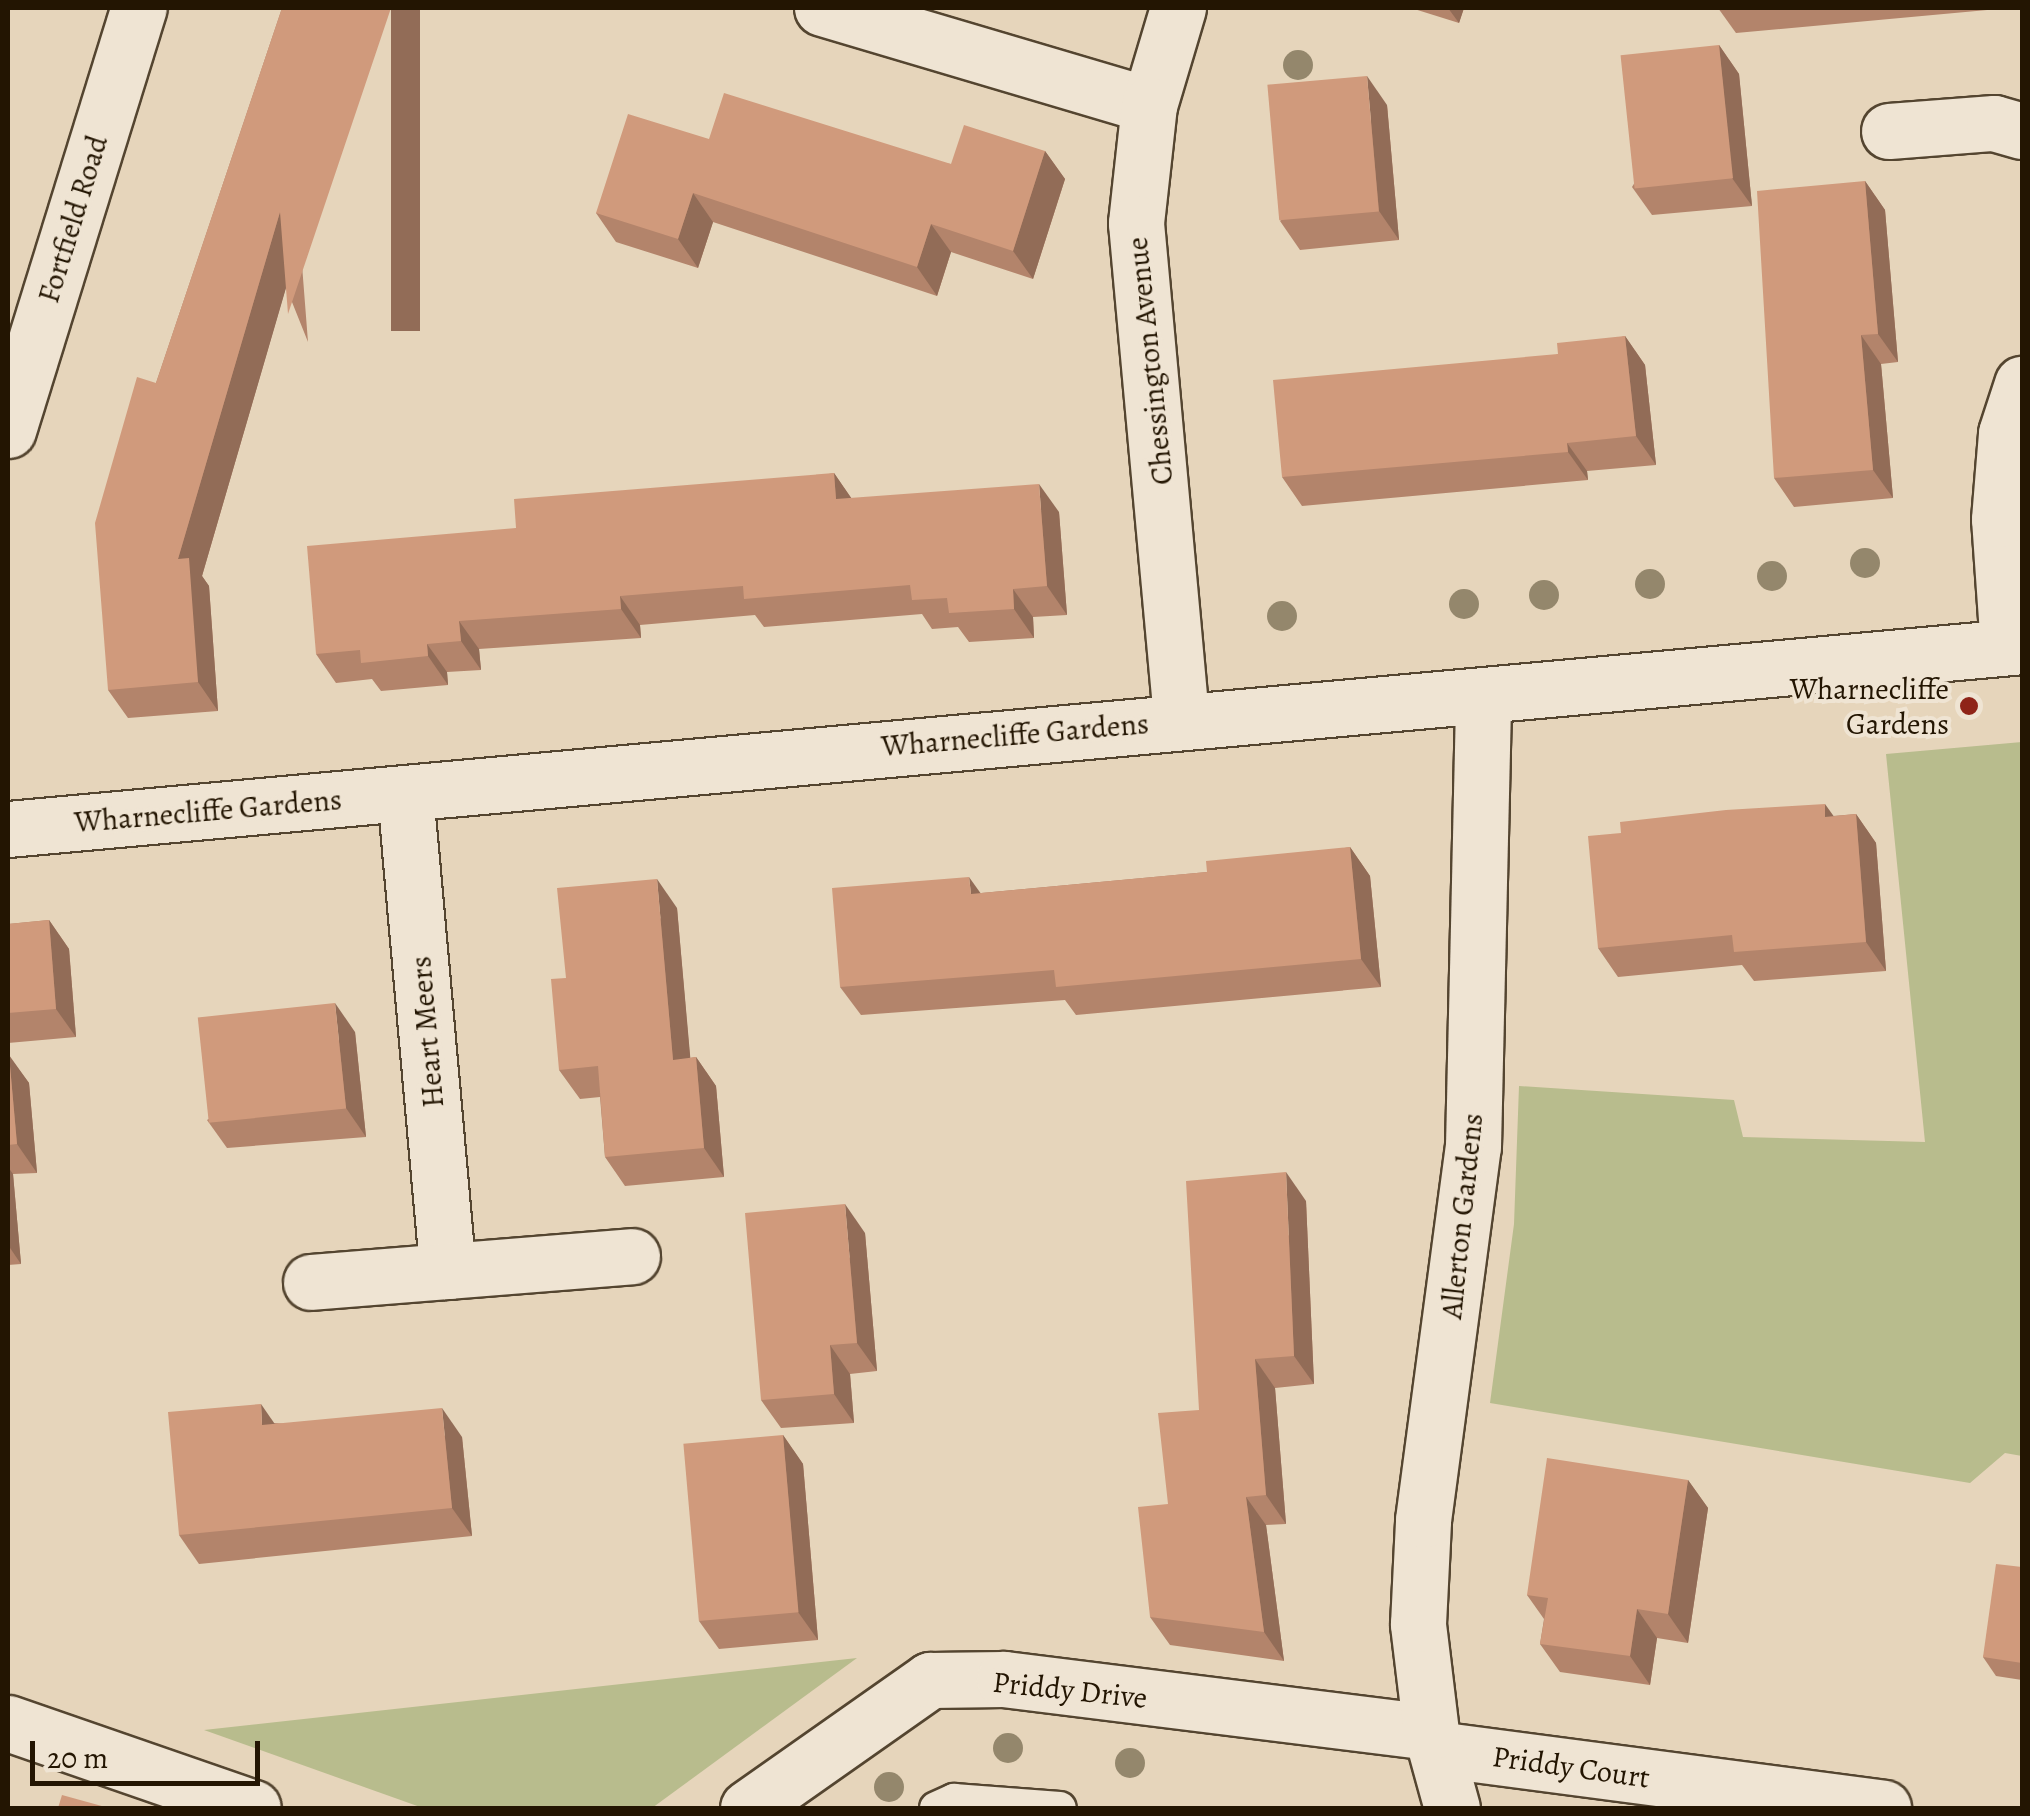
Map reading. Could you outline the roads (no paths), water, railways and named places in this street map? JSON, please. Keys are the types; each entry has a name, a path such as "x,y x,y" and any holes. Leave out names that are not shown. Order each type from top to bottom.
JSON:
{"street":[{"name":"Fortfield Road","path":"8,430 139,8"},
{"path":"822,8 1149,105"},
{"name":"Chessington Avenue","path":"1178,8 1149,105 1136,223 1181,720"},
{"path":"1888,131 1994,123 2022,130"},
{"path":"2015,646 1999,519 2006,433 2022,384"},
{"name":"Wharnecliffe Gardens","path":"8,829 2015,646"},
{"name":"Allerton Gardens","path":"1452,1808 1434,1741 1418,1624 1422,1520 1473,1146 1484,696"},
{"name":"Heart Meers","path":"405,793 448,1272"},
{"path":"311,1282 632,1256"},
{"name":"Priddy Drive","path":"748,1808 930,1680 1004,1679 1434,1741"},
{"path":"8,1723 253,1808"},
{"name":"Priddy Court","path":"1434,1741 1883,1808"}],"lane":[{"path":"936,1808 954,1800 1060,1808"}],"place":[{"name":"Wharnecliffe Gardens","path":"1969,706"}]}
